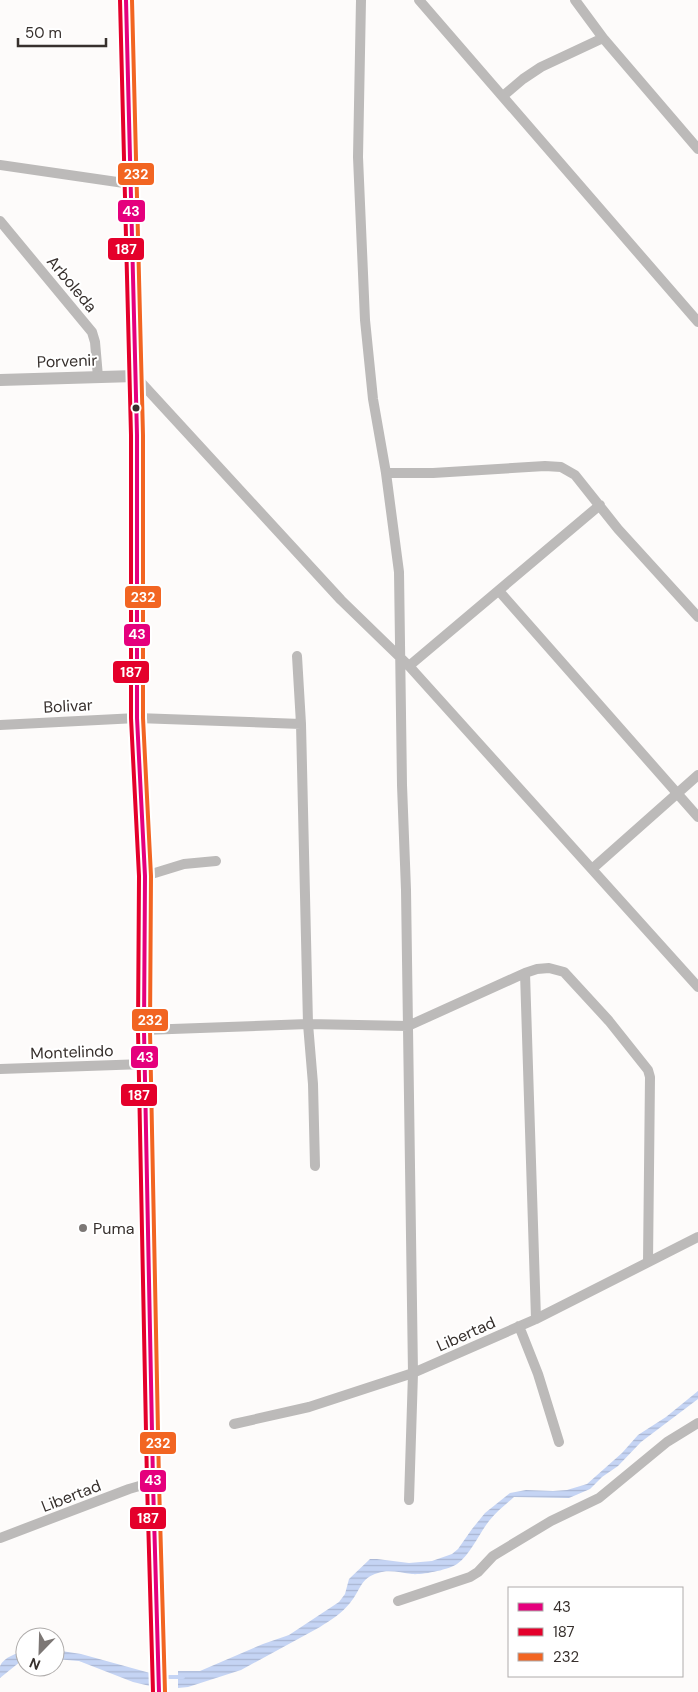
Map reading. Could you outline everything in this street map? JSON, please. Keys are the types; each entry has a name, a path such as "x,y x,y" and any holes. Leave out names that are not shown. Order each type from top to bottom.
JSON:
{"main road":[{"path":"126,0 135,376 137,718 145,876 144,1030 159,1692"}],"street":[{"path":"361,0 358,157 365,320 373,399 386,473 399,572 413,1374 409,1500"},
{"path":"419,0 698,322"},
{"path":"575,0 603,38 698,149"},
{"path":"503,96 523,79 542,67 603,38"},
{"path":"0,165 131,184"},
{"name":"Arboleda","path":"0,221 92,332 95,342 98,376"},
{"path":"135,376 341,600 409,666 698,987"},
{"name":"Porvenir","path":"0,380 135,376"},
{"path":"386,473 433,473 545,466 561,467 575,475 618,529 698,617"},
{"path":"409,666 600,505"},
{"path":"499,591 698,817"},
{"path":"297,656 301,724 308,1024 313,1084 315,1166"},
{"name":"Bolivar","path":"0,725 137,718 301,724"},
{"path":"592,869 698,775"},
{"path":"145,876 184,864 216,861"},
{"path":"144,1030 308,1024 408,1026 525,973 549,968 564,972 609,1021 648,1070 651,1089 648,1262"},
{"path":"525,973 536,1319"},
{"name":"Montelindo","path":"0,1069 145,1064"},
{"name":"Libertad","path":"234,1424 309,1407 413,1374 536,1319 698,1237"},
{"path":"519,1326 538,1374 558,1442"},
{"path":"398,1601 470,1577 501,1551 551,1521 599,1498 666,1442 698,1423"},
{"name":"Libertad","path":"0,1538 128,1489 153,1482"}],"water":[{"path":"698,1391 698,1399 641,1442 618,1466 602,1477 590,1489 569,1498 514,1497 485,1526 470,1550 457,1564 422,1574 386,1571 372,1575 364,1581 354,1598 343,1610 320,1627 241,1670 188,1687 178,1688 178,1671 200,1671 289,1635 339,1602 345,1594 349,1579 370,1559 409,1563 432,1561 452,1554 458,1549 485,1513 510,1493 526,1490 567,1490 587,1484 622,1453 638,1435 666,1417"},
{"path":"65,1652 81,1654 150,1673 150,1686 133,1682 79,1661 65,1660"},
{"path":"15,1654 15,1666 0,1678 0,1666 4,1660"}],"waterway":[{"path":"169,1677 183,1677"}],"transit line":[{"name":"187","path":"120,0 131,435 131,718 139,876 138,1030 153,1692"},
{"name":"43","path":"126,0 137,435 137,718 145,876 144,1030 159,1692"},
{"name":"232","path":"132,0 143,435 143,718 151,876 150,1030 165,1692"}],"place":[{"name":"Puma","path":"83,1228"}]}
